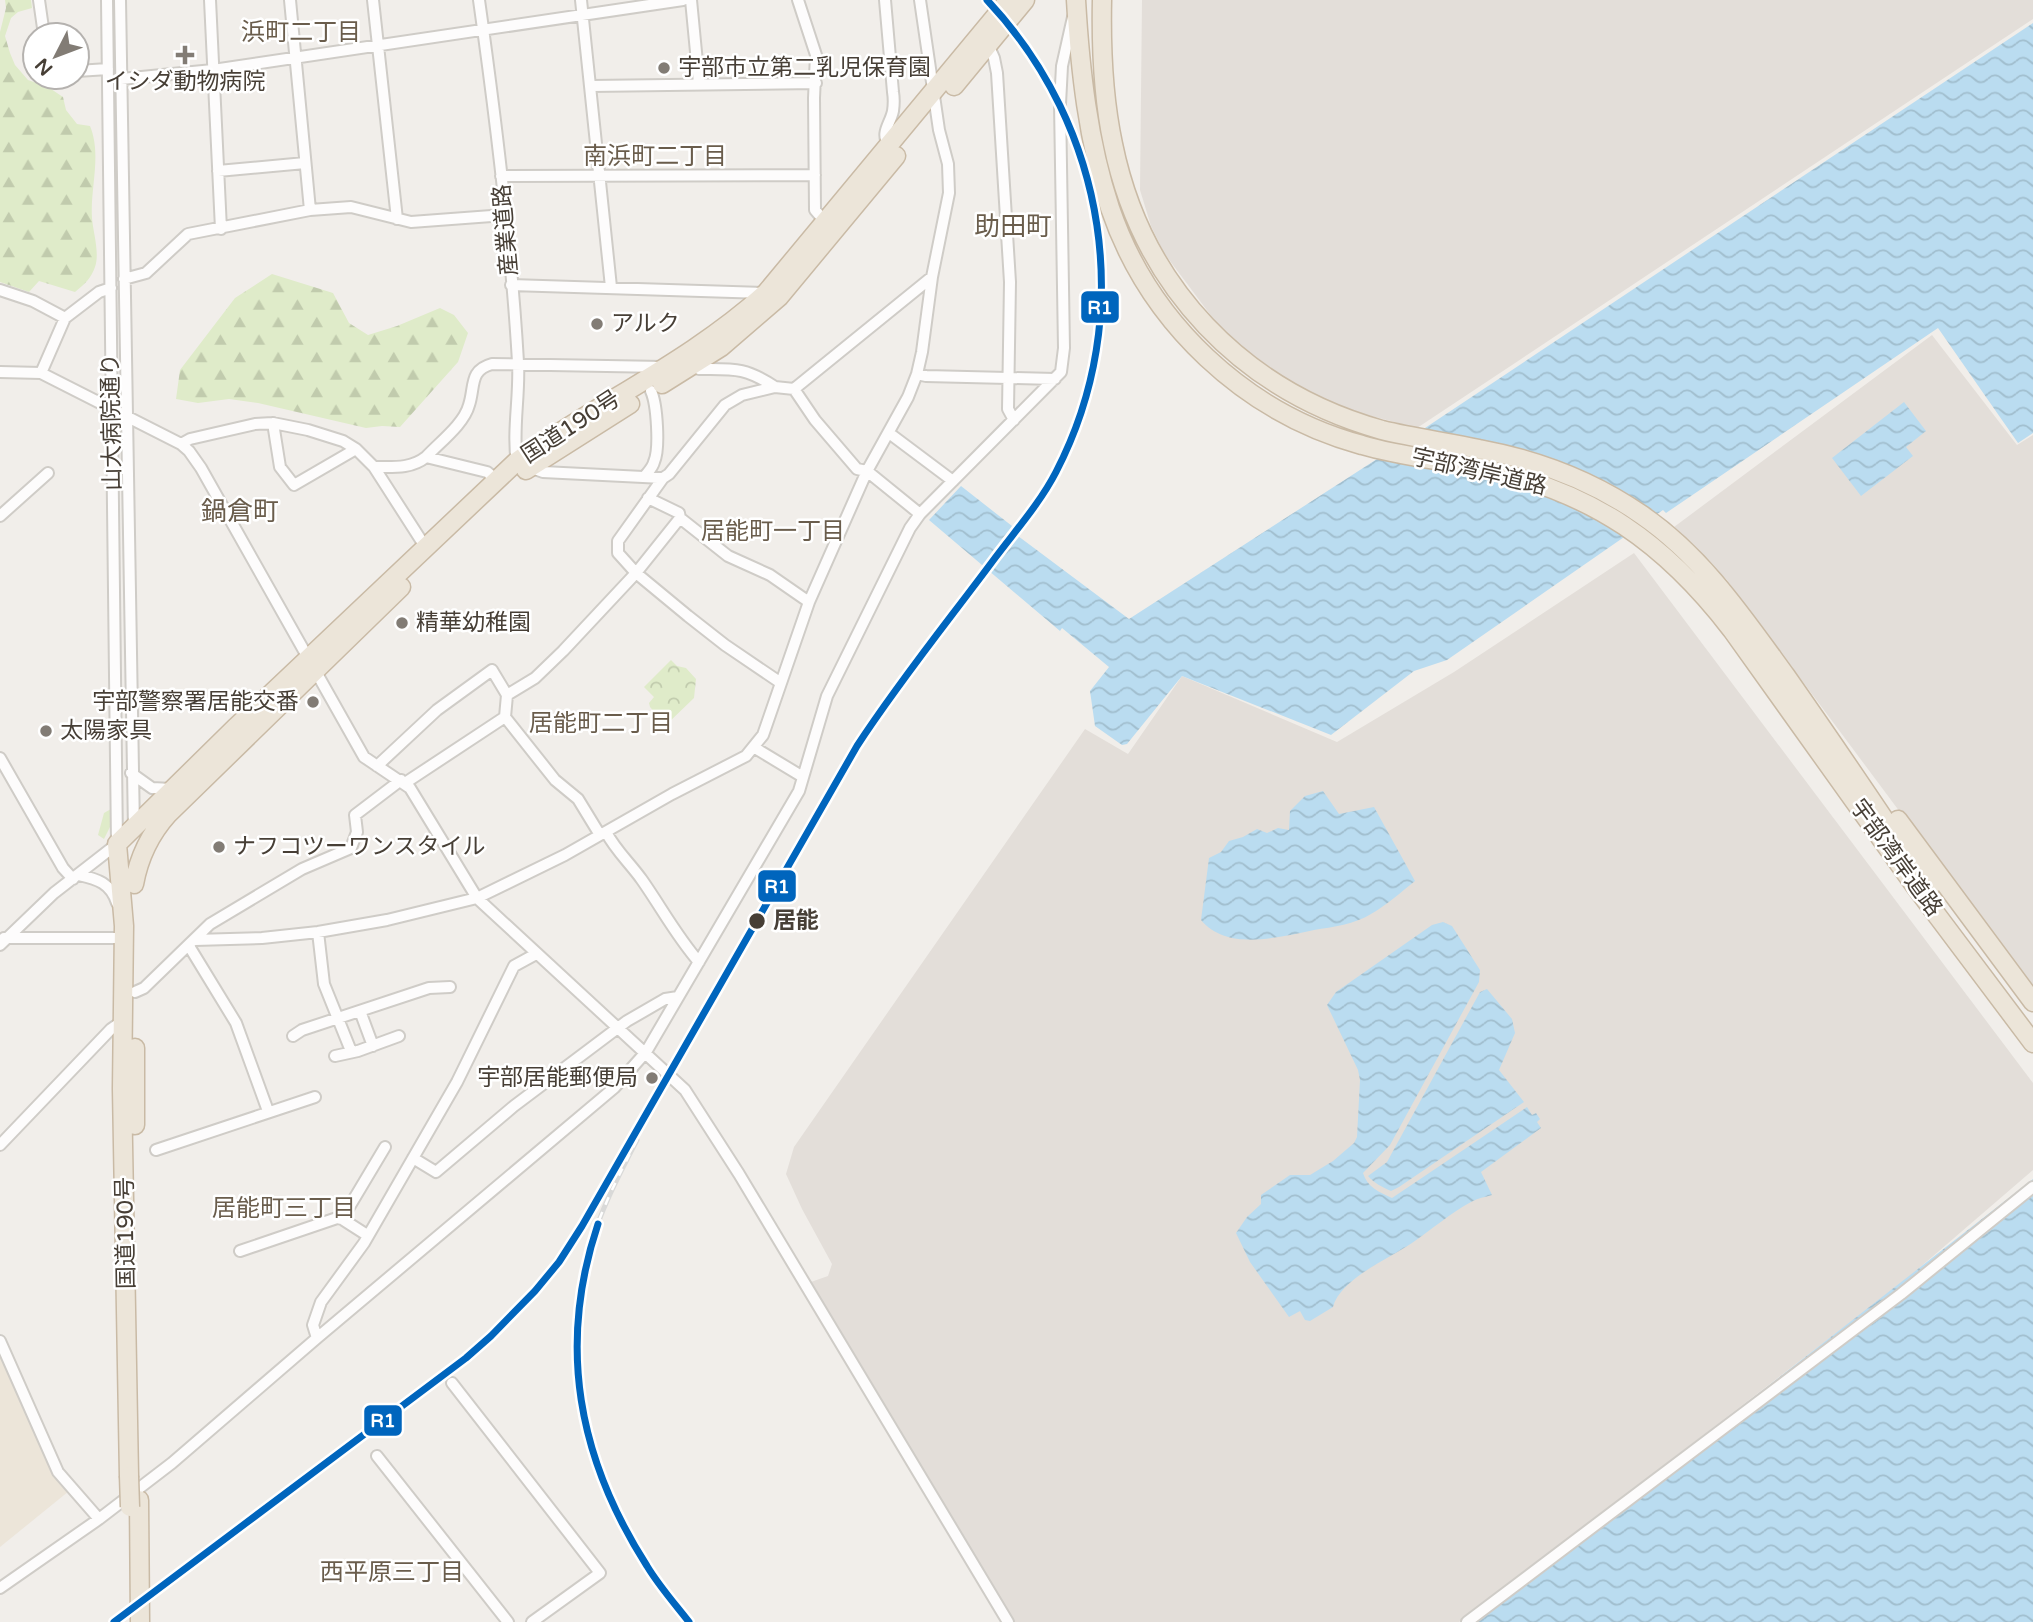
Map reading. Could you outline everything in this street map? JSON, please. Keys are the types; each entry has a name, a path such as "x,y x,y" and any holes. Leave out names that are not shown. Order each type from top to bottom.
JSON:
{"highway":[{"name":"国道190号","path":"984,40 1009,0"},
{"name":"国道190号","path":"134,884 142,854 158,825 426,548 497,480 522,468 651,391 766,293 830,227 984,40 1025,0"},
{"name":"宇部湾岸道路","path":"1075,0 1090,125 1110,208 1129,251 1153,294 1203,355 1250,393 1324,432 1382,450 1483,468 1521,478 1559,491 1598,509 1650,543 1681,570 1767,664"},
{"name":"宇部湾岸道路","path":"1102,0 1106,101 1113,147 1123,184 1157,261 1186,304 1212,334 1242,360 1275,383 1337,415 1404,435 1522,459 1577,478 1613,497 1659,528 1699,563 1724,593 1767,664"},
{"name":"国道190号","path":"136,1611 134,831 173,789 522,468 545,441 721,346 779,298 889,146 934,100"},
{"path":"1767,664 1935,868 2033,1002"},
{"path":"1767,664 1798,730 1891,868 2027,1038 2033,1054"},
{"name":"国道190号","path":"134,1472 122,1088 124,932 117,844 226,750 242,741"}],"street":[{"path":"38,0 42,21"},
{"name":"山大病院通り","path":"107,0 117,844"},
{"name":"山大病院通り","path":"120,0 134,831"},
{"path":"210,0 221,229"},
{"path":"290,0 310,210"},
{"path":"373,0 397,219"},
{"name":"産業道路","path":"479,0 505,215 518,366 522,468"},
{"path":"581,0 611,287"},
{"path":"121,79 213,70 684,0"},
{"path":"691,0 699,83"},
{"path":"798,0 816,55 815,209 830,227"},
{"path":"884,0 894,92 894,107 884,139 889,146"},
{"path":"192,943 318,932 387,920 477,898 565,855 672,794 746,756 755,748 763,735 809,602 867,471 889,433 917,374 932,277 949,193 948,164 934,100 920,0"},
{"path":"0,1588 99,1519 172,1463 606,1095 646,1052 790,808 803,777 827,696 910,528 920,514 1061,372 1064,348 1060,103 1062,66 1075,0"},
{"path":"984,40 997,73 1010,282 1008,409 1014,420"},
{"path":"91,70 108,69"},
{"path":"591,86 816,83"},
{"path":"218,171 305,163"},
{"path":"501,176 815,175"},
{"path":"124,279 146,273 188,234 310,210 351,207 411,222 505,215"},
{"path":"781,683 725,645 636,573 618,553 618,541 663,478 725,405 742,395 775,387 794,389 932,277"},
{"path":"511,285 766,293"},
{"path":"41,373 65,318 99,292 111,288"},
{"path":"0,290 33,301 65,318"},
{"path":"721,346 719,361 734,369"},
{"path":"374,467 410,465 426,457 464,415 469,405 474,376 483,367 492,365 734,369 755,374 775,387"},
{"path":"0,372 41,373 111,406 189,451 364,757 403,782 417,798 477,898 685,1090 1008,1622"},
{"path":"917,374 1055,379"},
{"path":"794,389 815,420 857,469 867,471 920,514"},
{"path":"645,476 654,463 656,453 657,402 651,391"},
{"path":"181,444 190,439 255,424 273,423 308,430 343,442 356,449 374,467 426,548"},
{"path":"273,423 280,467 294,485 356,449"},
{"path":"889,433 953,481"},
{"path":"426,457 487,472 497,480"},
{"path":"522,468 543,472 663,478"},
{"path":"0,516 48,473"},
{"path":"648,498 679,513 680,518 728,556 770,575 809,602"},
{"path":"507,695 548,667 636,573 680,518"},
{"path":"377,766 437,710 492,670 507,695 505,717 555,780 578,799 637,873 699,962"},
{"path":"135,992 144,988 209,924 302,869 351,848 357,832 355,815 505,717"},
{"path":"755,748 803,777"},
{"path":"0,758 63,868 76,877 95,879 111,889 124,932 2,940"},
{"path":"131,773 152,788 173,789"},
{"path":"2,940 54,893 117,844"},
{"path":"318,932 324,984 351,1051"},
{"path":"192,943 236,1023 268,1111"},
{"path":"317,1338 313,1325 316,1312 367,1235 457,1082 513,966 536,954"},
{"path":"292,1036 302,1030 429,988 450,986"},
{"path":"412,1158 436,1172 514,1106 619,1028 657,1003 678,997"},
{"path":"359,1011 373,1046"},
{"path":"0,1145 111,1029 124,1020"},
{"path":"335,1056 399,1036"},
{"path":"156,1150 315,1097"},
{"path":"342,1219 385,1147"},
{"path":"1467,1622 1901,1294 2033,1187"},
{"path":"240,1251 337,1218 367,1235"},
{"path":"0,1341 58,1472 99,1519"},
{"path":"452,1383 600,1573 533,1622"},
{"path":"377,1456 508,1622"}],"shaded area":[{"path":"1142,0 2033,0 2033,19 1417,428 1364,414 1326,400 1289,381 1242,347 1215,321 1164,253 1151,226 1140,190"},
{"path":"1932,335 2017,445 2033,435 2033,997 2014,965 1727,580 1674,527"},
{"path":"1634,553 2033,1083 2033,1170 1903,1282 1459,1622 1014,1622 811,1282 828,1276 832,1264 786,1174 794,1147 1085,729 1128,754 1182,676 1337,742 1454,672"},
{"path":"0,1352 69,1491 0,1547"}],"green space":[{"path":"5,0 31,0 32,8 18,12 11,18 5,36 15,65 21,72 21,91 54,91 63,97 66,110 77,124 90,126 93,137 95,160 92,218 97,249 96,261 90,278 75,292 39,281 29,292 0,282 0,32 6,8"},
{"path":"272,274 333,293 349,323 368,335 440,308 454,315 468,333 458,362 400,427 366,428 229,399 198,403 176,399 180,370 235,298"},
{"path":"671,660 677,666 686,668 696,679 694,698 666,725 650,707 649,703 654,697 644,687"},
{"path":"111,809 110,827 104,839 98,835 104,813"}],"water":[{"path":"2033,23 2033,433 2018,443 1938,328 1666,513 1663,510 1447,660 1414,671 1331,735 1182,676 1127,744 1122,745 1095,726 1090,691 1109,667 1062,628 1060,631 929,520 961,486 1012,526 1010,530 1129,619 1422,430"},
{"path":"1904,402 1926,431 1906,447 1913,456 1861,496 1832,458"},
{"path":"1323,791 1339,814 1374,807 1415,881 1377,910 1344,925 1254,940 1225,936 1212,930 1201,920 1209,858 1221,852 1229,841 1257,829 1267,833 1278,828 1289,830 1290,811 1305,796"},
{"path":"1443,922 1452,926 1480,970 1479,982 1390,1145 1363,1173 1365,1178 1374,1188 1392,1198 1527,1107 1532,1115 1536,1113 1540,1119 1537,1122 1541,1128 1481,1172 1492,1195 1464,1206 1412,1243 1355,1278 1345,1287 1333,1307 1310,1321 1305,1320 1300,1311 1289,1317 1250,1262 1236,1233 1247,1217 1261,1204 1261,1195 1290,1175 1310,1175 1333,1161 1354,1143 1357,1137 1360,1080 1358,1070 1327,1005 1336,992 1432,925"},
{"path":"1487,989 1512,1019 1515,1033 1499,1070 1524,1102 1399,1187 1391,1191 1381,1186 1368,1176 1387,1162 1480,992"},
{"path":"2033,1179 2033,1622 1466,1622"}],"railway":[{"path":"637,1140 605,1206 590,1247 581,1289 577,1330 578,1372 583,1413 607,1492 647,1567 689,1622"}],"transit line":[{"name":"R1","path":"114,1622 466,1358 535,1291 559,1262 857,746 907,674 1035,505 1056,472 1081,412 1096,350 1101,288 1097,225 1083,164 1060,105 1028,50 987,0"},
{"name":"R1","path":"598,1224 586,1269 579,1314 577,1357 581,1400 590,1442 604,1484 623,1525 662,1588 689,1622"}],"place":[{"name":"イシダ動物病院","path":"185,55"},
{"name":"宇部市立第二乳児保育園","path":"664,68"},
{"name":"アルク","path":"597,324"},
{"name":"精華幼稚園","path":"402,623"},
{"name":"宇部警察署居能交番","path":"313,702"},
{"name":"太陽家具","path":"46,731"},
{"name":"ナフコツーワンスタイル","path":"219,847"},
{"name":"居能","path":"757,921"},
{"name":"宇部居能郵便局","path":"652,1078"}],"district":[{"name":"浜町二丁目","path":"301,32"},
{"name":"南浜町二丁目","path":"655,156"},
{"name":"助田町","path":"1013,226"},
{"name":"鍋倉町","path":"240,511"},
{"name":"居能町一丁目","path":"773,531"},
{"name":"居能町二丁目","path":"601,723"},
{"name":"居能町三丁目","path":"284,1208"},
{"name":"西平原三丁目","path":"392,1572"}]}
